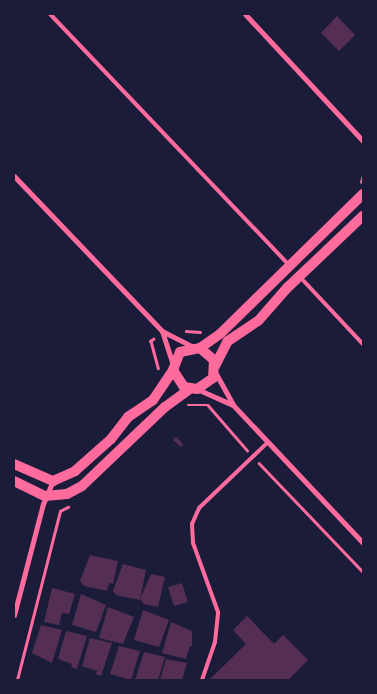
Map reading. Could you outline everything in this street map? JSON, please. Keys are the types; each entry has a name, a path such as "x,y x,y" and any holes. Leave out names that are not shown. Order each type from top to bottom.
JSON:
{"main road":[{"path":"14,464 53,481 75,471 94,456 128,417 153,400 180,352 197,347 245,311 289,265 363,194"},
{"path":"14,481 45,496 57,497 82,486 174,400 209,383 228,341 259,320 363,216"},
{"path":"197,347 210,355 215,369"},
{"path":"173,367 178,382 194,389"}],"street":[{"path":"245,14 363,141"},
{"path":"14,176 162,331 197,347"},
{"path":"162,331 173,367"},
{"path":"215,369 233,405 363,543"},
{"path":"194,389 233,405"},
{"path":"14,615 45,496 53,481"}],"lane":[{"path":"50,14 289,265"},
{"path":"300,277 363,344"},
{"path":"202,680 215,642 218,612 193,543 192,524 199,508 268,442"}],"path":[{"path":"174,400 180,405 208,405 253,456 363,572"},
{"path":"17,680 60,511 76,502"}],"building":[{"path":"337,16 355,35 339,51 321,33"},
{"path":"176,437 183,444 181,447 173,440"},
{"path":"90,555 118,561 113,584 109,583 107,591 84,586 80,581"},
{"path":"123,564 146,570 140,600 116,595 113,591"},
{"path":"151,574 165,577 158,607 144,604 140,599"},
{"path":"182,583 188,602 174,606 168,587"},
{"path":"52,588 75,594 69,614 62,613 59,625 44,622"},
{"path":"81,594 106,605 96,632 72,625"},
{"path":"108,607 134,617 123,644 99,638"},
{"path":"143,610 169,620 159,647 134,640"},
{"path":"247,616 274,644 283,635 308,660 288,680 209,680 246,644 233,630"},
{"path":"171,622 192,631 192,646 190,646 186,659 162,653"},
{"path":"41,625 62,630 52,663 32,653"},
{"path":"66,631 87,636 77,669 71,667 72,664 58,659"},
{"path":"90,638 112,643 101,676 95,674 97,671 82,666"},
{"path":"119,646 140,651 131,680 110,674"},
{"path":"144,652 165,657 158,680 135,680"},
{"path":"166,659 187,663 182,680 160,680"}]}
